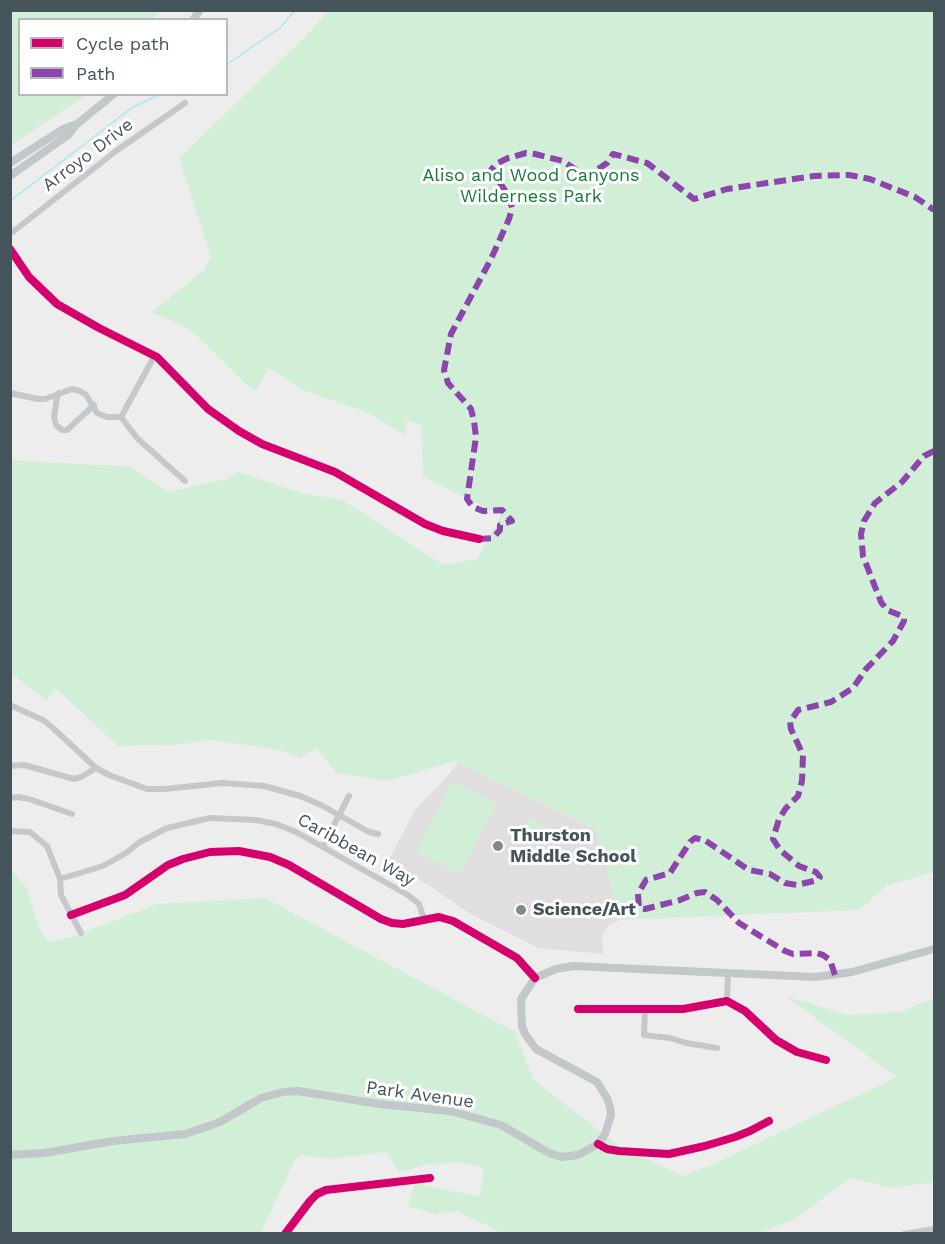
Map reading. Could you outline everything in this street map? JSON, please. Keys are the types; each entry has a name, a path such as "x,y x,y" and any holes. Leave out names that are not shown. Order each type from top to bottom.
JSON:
{"main road":[{"path":"10,176 68,135 77,124 112,96"},
{"path":"10,163 63,129 77,124"},
{"path":"598,1144 605,1134 610,1115 603,1090 589,1077 536,1049 522,1026 521,999 535,978 555,969 573,966 816,977 852,972 934,950"},
{"name":"Park Avenue","path":"10,1155 44,1153 113,1141 185,1134 220,1122 261,1098 298,1091 379,1104 450,1111 471,1116 501,1125 549,1153 561,1156 578,1155 598,1144"}],"street":[{"name":"Arroyo Drive","path":"10,234 116,151 185,103"},
{"path":"10,249 29,277 45,294 99,328 155,356 217,417 262,444 335,472 425,524 443,531 480,538"},
{"path":"120,417 155,356"},
{"path":"10,393 38,399 72,389 80,391 94,405 94,410 102,416 120,417 137,438 185,481"},
{"path":"59,393 54,408 54,417 56,425 62,430 67,429 94,405"},
{"path":"10,705 48,724 96,768 147,789 222,783 264,786 300,796 369,832 378,834"},
{"path":"10,766 24,765 74,779 96,768"},
{"path":"323,846 349,796"},
{"path":"10,798 19,797 72,814"},
{"name":"Caribbean Way","path":"60,879 103,866 167,828 210,818 248,819 276,824 323,846 408,895 419,904 424,919"},
{"path":"10,831 30,832 47,846 60,879 61,895 81,933"},
{"path":"71,915 125,895 168,866 183,859 210,852 239,851 270,857 289,865 381,919 404,924 439,917 453,921 517,958 535,978"},
{"path":"727,1001 728,973"},
{"path":"578,1009 683,1009 727,1001 745,1011 776,1040 797,1052 826,1060"},
{"path":"645,1009 644,1035 717,1048"},
{"path":"598,1144 607,1149 619,1151 669,1154 735,1137 769,1121"},
{"path":"285,1233 310,1201 317,1194 326,1190 430,1178"},
{"path":"904,1233 934,1229"}],"shaded area":[{"name":"Thurston Middle School","path":"458,763 596,829 620,920 609,925 602,935 603,954 538,948 472,915 431,887 387,863 415,810"}],"green space":[{"path":"11,10 160,10 153,18 18,18 18,96 84,96 11,145"},
{"name":"Aliso and Wood Canyons Wilderness Park","path":"328,11 934,11 934,872 886,886 859,910 620,920 596,829 455,761 388,781 337,773 316,748 301,758 280,750 212,740 172,745 118,746 56,688 46,700 11,673 11,460 131,467 168,492 227,479 238,472 301,493 342,500 444,565 477,559 501,516 423,476 421,425 406,422 405,435 369,413 305,391 268,368 257,391 246,384 192,331 152,312 204,270 211,257 179,158 308,34"},
{"path":"453,781 497,804 459,874 416,851"},
{"path":"530,817 552,831 544,847 522,833"},
{"path":"10,869 26,887 39,927 48,942 72,937 157,904 265,898 515,1032 533,1079 617,1145 682,1176 709,1166 897,1077 785,996 848,1015 900,1012 934,998 934,1182 894,1188 850,1178 793,1220 758,1233 500,1234 499,1231 456,1211 436,1214 408,1206 415,1183 480,1197 484,1168 459,1162 425,1165 399,1172 386,1152 329,1159 302,1155 295,1159 261,1233 11,1233"}],"waterway":[{"path":"228,64 280,28 295,10"},
{"path":"10,201 133,107 157,96"}],"marked path":[{"path":"479,539 493,538 500,530 500,525 512,521 502,510 483,511 473,507 467,499 476,437 474,421 471,409 448,383 444,370 451,334 491,259 512,208 509,196 491,170 496,164 526,153 563,161 582,174 591,174 607,163 613,154 647,163 694,199 727,189 814,176 849,175 870,179 915,197 934,210"},
{"path":"835,975 830,960 823,955 793,954 785,951 739,923 717,900 705,892 645,909 639,908 638,894 646,880 670,873 695,838 706,841 749,870 770,874 785,883 797,885 818,880 820,877 816,872 799,866 780,850 773,839 779,819 798,796 802,781 803,755 790,722 798,710 831,702 853,688 866,669 893,641 904,621 904,617 887,610 881,602 863,556 861,534 864,521 875,503 902,482 924,456 934,451"}],"cycle path":[{"path":"10,249 29,277 57,304 157,357 208,409 239,431 262,444 335,472 425,524 443,531 479,539"},
{"path":"71,915 125,895 168,865 183,859 210,852 239,851 270,857 289,865 381,919 392,923 403,924 439,917 453,921 517,958 535,978"},
{"path":"578,1009 683,1009 727,1001 745,1011 776,1040 797,1052 826,1060"},
{"path":"598,1144 607,1149 619,1151 669,1154 735,1137 769,1121"},
{"path":"285,1234 310,1201 317,1194 326,1190 430,1178"}],"place":[{"name":"Thurston Middle School","path":"498,846"},
{"name":"Science/Art","path":"521,910"}]}
